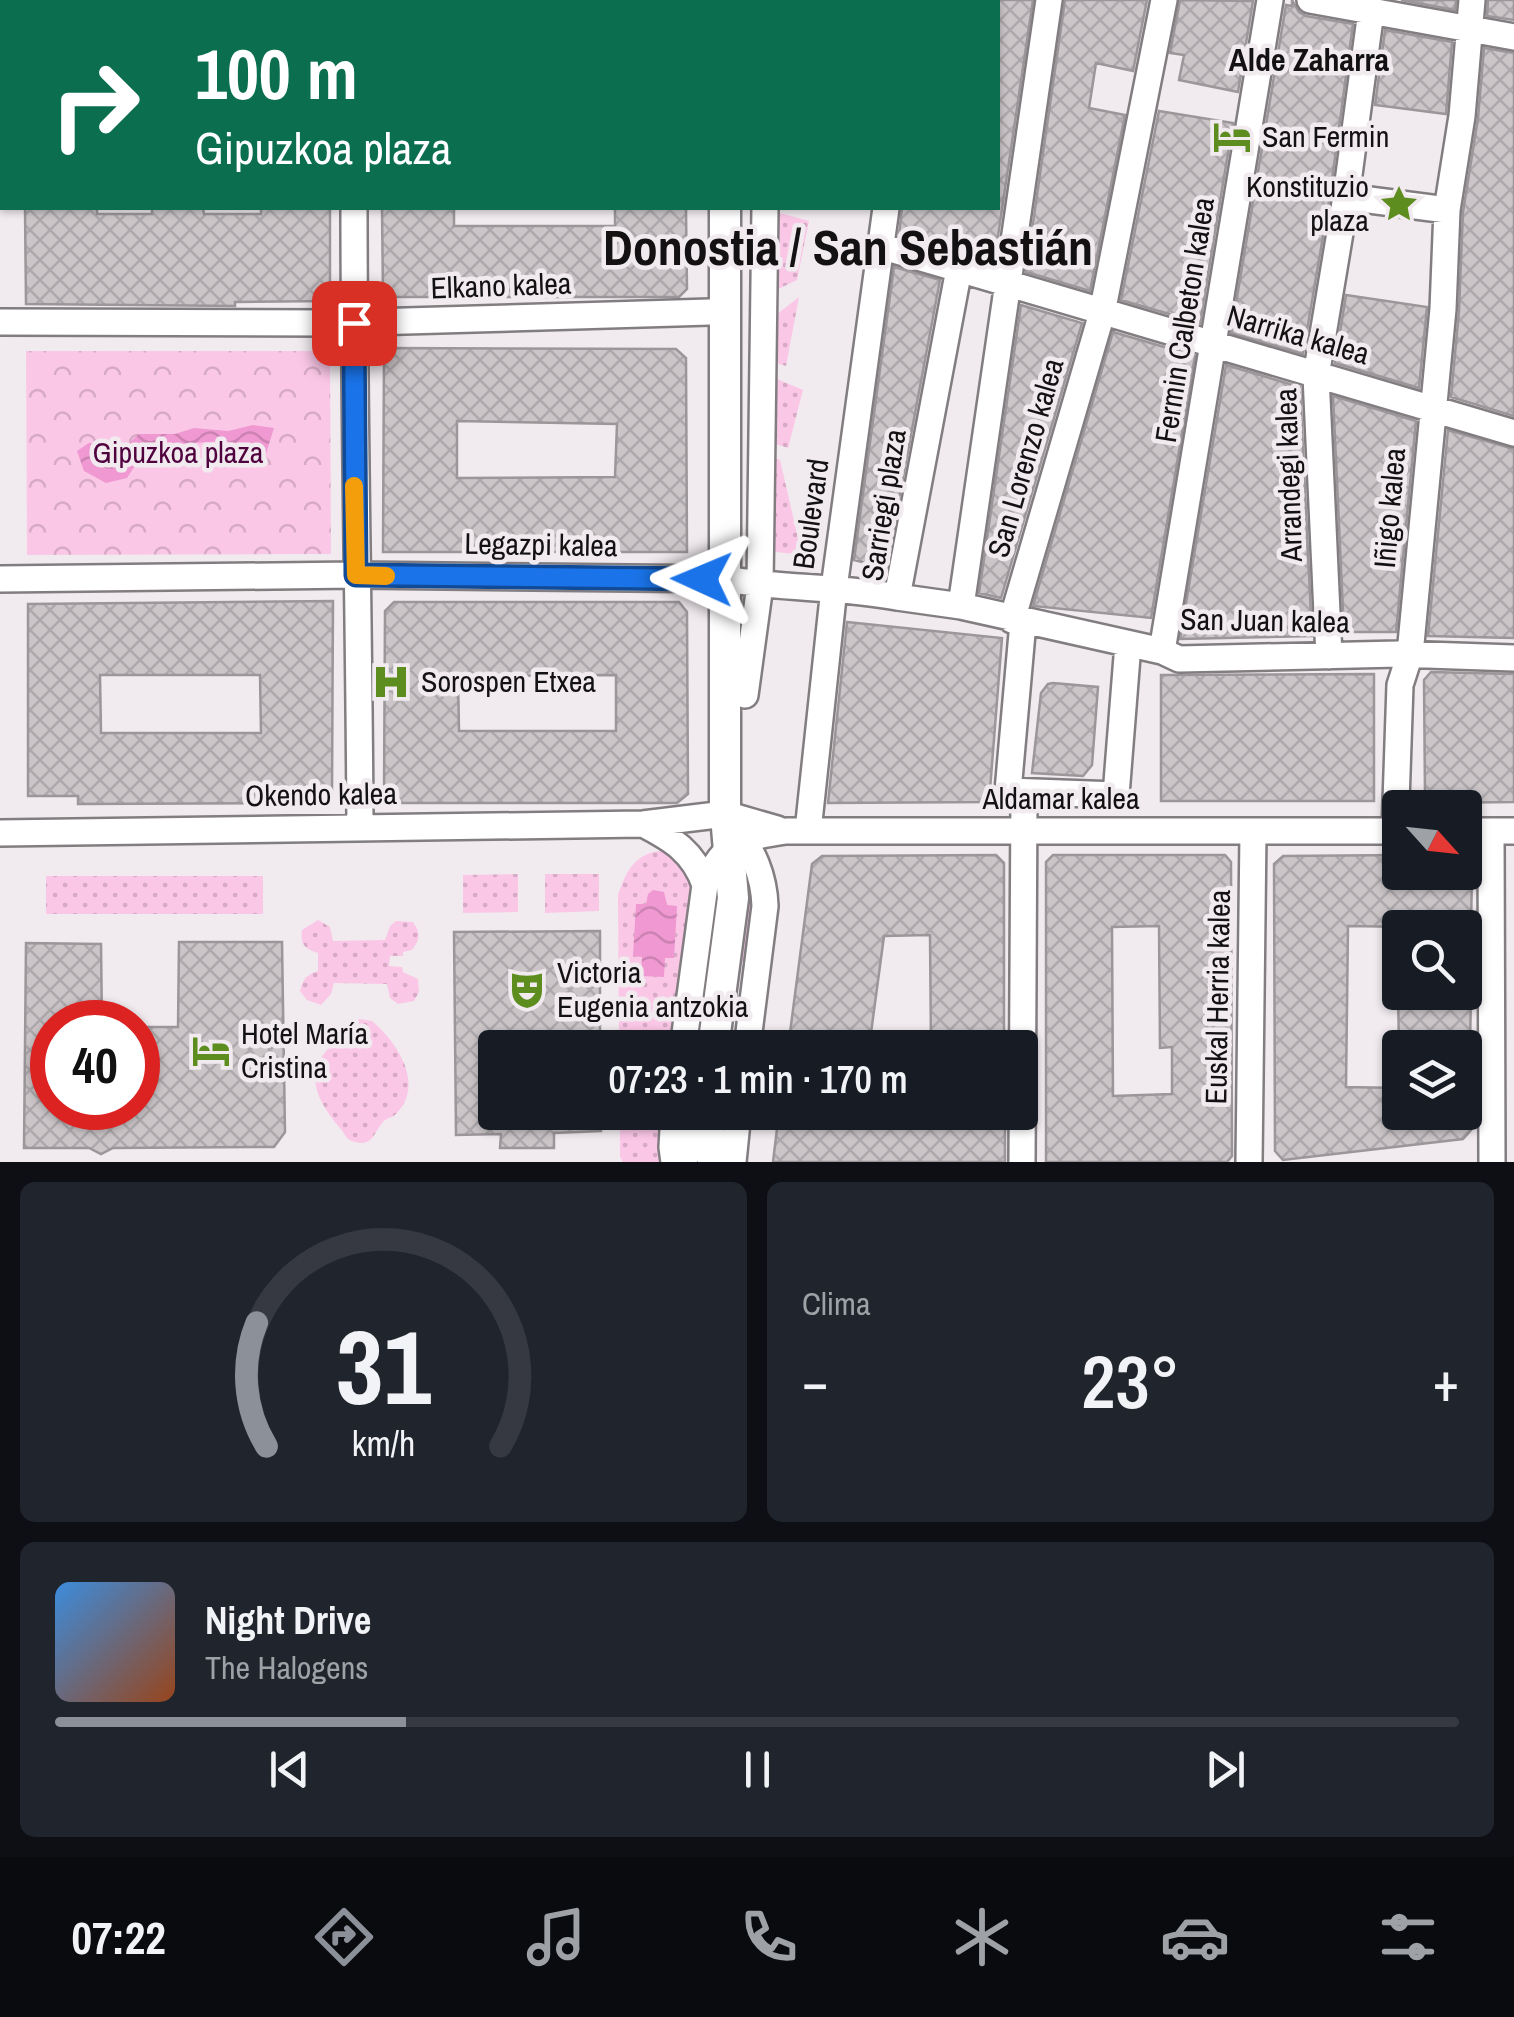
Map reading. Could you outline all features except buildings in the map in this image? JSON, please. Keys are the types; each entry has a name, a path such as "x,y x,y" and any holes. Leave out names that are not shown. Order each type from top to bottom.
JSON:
{"main road":[{"path":"715,1030 733,898 726,579 725,210"},
{"path":"676,1162 697,1130"},
{"path":"708,1130 713,1162"}],"street":[{"path":"961,606 1049,0"},
{"name":"San Lorenzo kalea","path":"1024,793 1008,791 1018,621 1102,313 1164,0"},
{"name":"Fermin Calbeton kalea","path":"1162,651 1270,0"},
{"path":"1310,0 1514,38"},
{"path":"1370,11 1346,197 1447,210 1462,116 1472,0"},
{"name":"Arrandegi kalea","path":"1329,656 1316,376 1346,197"},
{"path":"354,210 360,827"},
{"name":"Boulevard","path":"745,695 760,585 765,210"},
{"name":"Boulevard","path":"797,831 886,210"},
{"name":"Iñigo kalea","path":"1399,790 1400,685 1410,654 1442,310 1447,210"},
{"path":"880,246 1006,284"},
{"name":"Sarriegi plaza","path":"959,270 897,596 961,606"},
{"name":"Narrika kalea","path":"1006,284 1514,433"},
{"name":"Elkano kalea","path":"354,323 710,312"},
{"path":"0,322 354,323"},
{"path":"0,579 356,575"},
{"name":"Legazpi kalea","path":"356,575 726,579"},
{"path":"726,579 897,596"},
{"name":"San Juan kalea","path":"961,606 1162,651 1180,660 1410,654 1514,658"},
{"path":"1022,1162 1024,793 1116,795 1128,644"},
{"path":"643,824 674,840 687,852 698,865 705,885"},
{"name":"Okendo kalea","path":"0,833 643,824 731,834"},
{"name":"Aldamar kalea","path":"731,834 1382,831"},
{"path":"1490,831 1495,1162 1514,1158"},
{"name":"Euskal Herria kalea","path":"1249,1162 1253,832"},
{"path":"685,1030 705,885 731,834 760,872 765,906 749,1030"},
{"path":"675,1130 676,1162"},
{"path":"732,1162 736,1130"}],"green space":[{"path":"769,210 809,221 797,280 768,294"},
{"path":"799,297 786,366 765,360 767,322"},
{"name":"Gipuzkoa plaza","path":"26,351 330,351 331,554 27,555"},
{"path":"765,374 803,390 788,448 766,441"},
{"path":"766,454 780,460 802,555 768,551"},
{"path":"651,853 673,854 684,862 696,893 679,1030 619,1030 618,895 632,866"},
{"path":"746,872 755,883 751,963 735,961"},
{"path":"518,874 518,912 463,913 463,875"},
{"path":"545,874 599,874 599,911 545,913"},
{"path":"46,876 263,876 263,914 46,914"},
{"path":"318,920 330,927 333,941 385,940 396,921 413,922 417,943 403,956 390,956 389,966 402,967 403,972 418,979 419,992 414,1001 398,1004 390,998 387,984 334,983 331,994 321,1005 307,1000 300,991 306,978 318,971 318,953 304,946 302,930"},
{"path":"359,1019 372,1021 390,1040 408,1077 405,1102 369,1141 361,1143 347,1138 332,1119 315,1081 319,1061 326,1051"},
{"path":"620,1130 666,1130 661,1162 623,1162"}],"water":[{"path":"253,425 274,428 264,460 251,460 247,445 225,441 148,446 127,478 106,483 84,471 77,451 89,443 128,444 139,434 175,434 194,428 228,431"},
{"path":"653,890 664,892 667,905 677,906 674,958 665,958 664,977 641,976 642,957 633,956 636,904 646,904"}],"slow traffic":[{"path":"354,486 356,575 386,576"}],"place":[{"name":"San Fermin","path":"1232,137"},
{"name":"Konstituzio plaza","path":"1399,204"},
{"name":"Sorospen Etxea","path":"391,682"},
{"name":"Victoria Eugenia antzokia","path":"527,990"},
{"name":"Hotel María Cristina","path":"211,1051"}],"district":[{"name":"Alde Zaharra","path":"1309,60"},
{"name":"Donostia / San Sebastián","path":"848,247"}],"route":[{"path":"354,323 356,575 702,579"}]}
